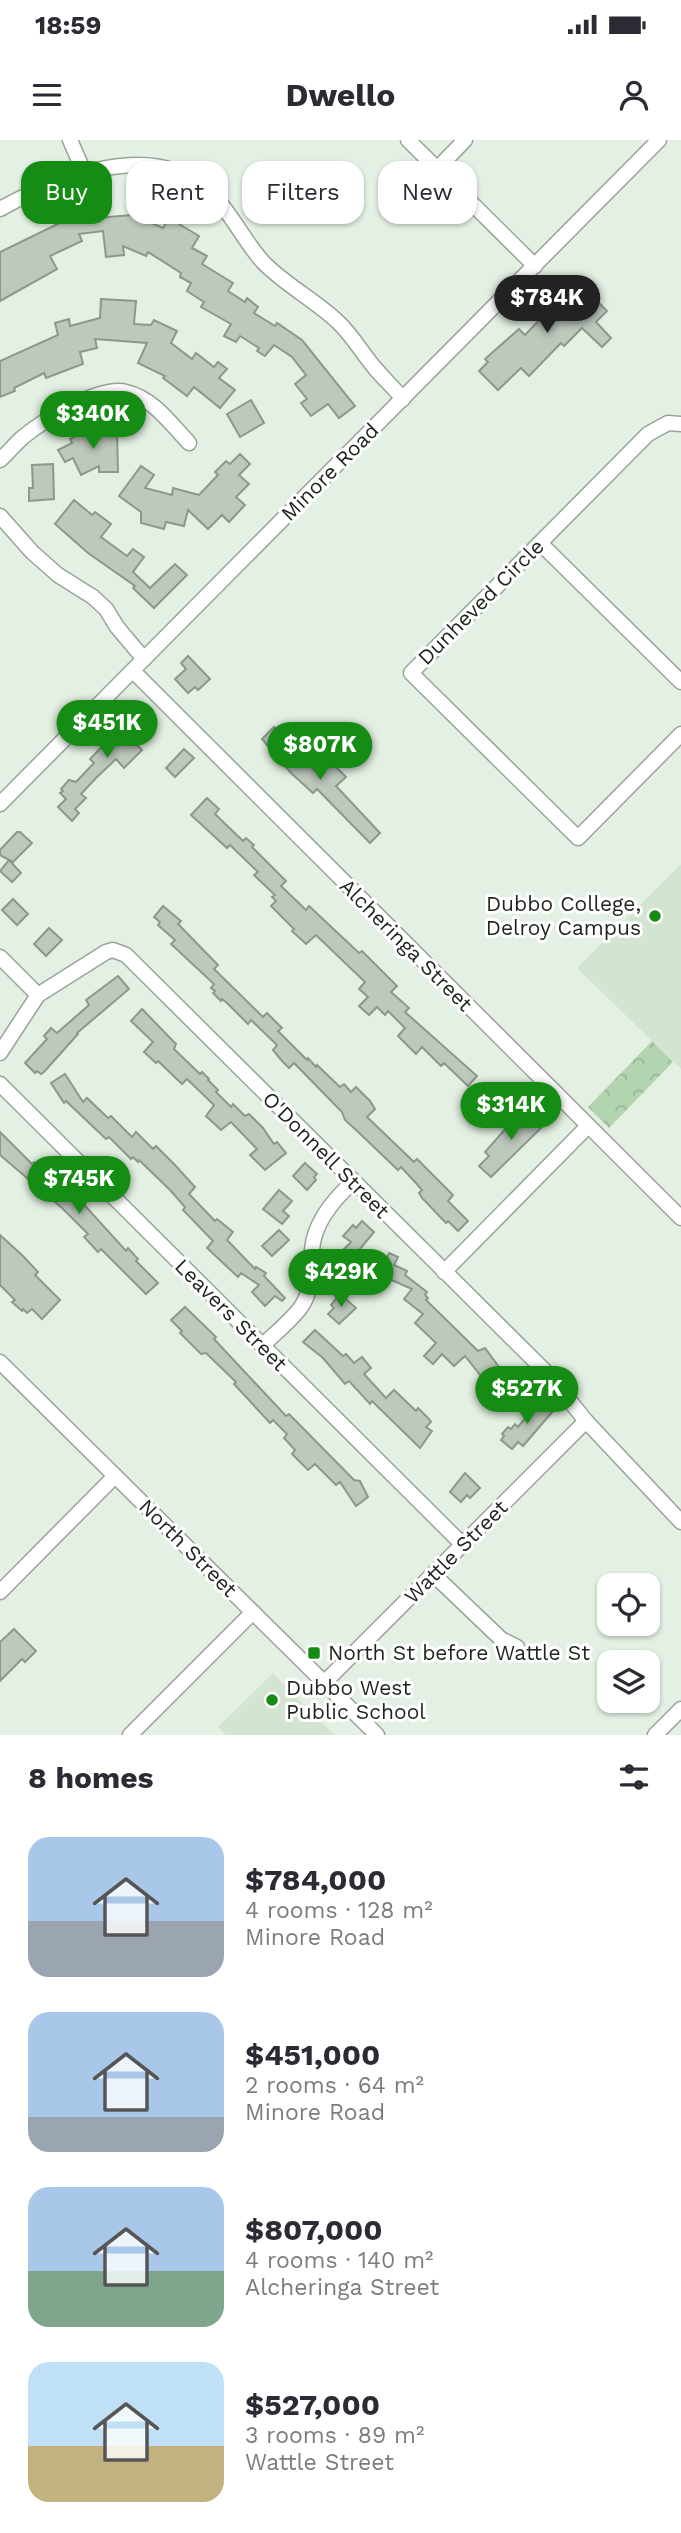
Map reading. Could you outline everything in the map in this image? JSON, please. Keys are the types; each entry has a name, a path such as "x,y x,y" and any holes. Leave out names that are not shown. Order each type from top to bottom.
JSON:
{"street":[{"path":"71,140 80,161"},
{"path":"408,140 429,161"},
{"path":"445,161 465,140"},
{"name":"Minore Road","path":"0,804 659,140"},
{"path":"112,167 152,165 179,172 204,187 265,264 323,307 342,325 403,399"},
{"path":"0,209 21,197"},
{"path":"477,209 535,266"},
{"path":"0,460 22,438 48,419 108,391 126,391 146,400 189,443"},
{"name":"Dunheved Circle","path":"681,424 668,423 649,434 411,673 578,838 681,734"},
{"path":"0,516 49,568 93,597 106,609 145,659"},
{"path":"540,543 681,682"},
{"name":"Alcheringa Street","path":"133,670 681,1217"},
{"name":"O'Donnell Street","path":"38,995 106,951 113,950 126,955 548,1374 586,1420 681,1522"},
{"path":"0,957 38,995 0,1053"},
{"name":"Leavers Street","path":"0,1084 463,1545"},
{"path":"444,1272 588,1126"},
{"path":"262,1346 301,1307 313,1275 312,1247 319,1225 336,1197 354,1182"},
{"name":"North Street","path":"0,1362 377,1735"},
{"name":"Wattle Street","path":"324,1683 586,1420"},
{"path":"0,1592 115,1476"},
{"path":"434,1575 501,1639 517,1647"},
{"path":"130,1735 253,1612"},
{"path":"655,1735 681,1709"}],"shaded area":[{"name":"Dubbo College, Delroy Campus","path":"681,864 681,1069 577,968"},
{"name":"Dubbo West Public School","path":"273,1673 334,1735 226,1735 218,1727"}],"green space":[{"path":"652,1041 673,1062 609,1128 588,1107"}],"building":[{"path":"126,216 126,224 153,224 163,228 165,224 179,224 199,236 192,248 207,256 202,264 233,283 228,291 245,302 247,298 258,307 254,313 275,326 277,323 302,340 355,406 339,418 328,404 311,416 301,403 307,399 295,384 306,375 292,357 274,345 265,356 257,351 259,348 240,336 236,342 224,336 231,324 201,307 204,302 187,291 191,283 180,277 181,273 148,252 146,256 123,246 124,255 106,257 103,231 79,234 82,241 50,256 57,269 0,301 0,252 58,224 112,224 112,217"},
{"path":"575,279 607,311 596,322 611,338 602,347 582,328 564,346 561,343 529,376 521,368 498,390 479,371 488,362 485,359 519,329 525,335 545,314 540,309"},
{"path":"101,299 136,301 134,324 151,325 154,320 177,331 171,343 192,359 196,353 214,367 218,362 227,369 219,378 235,390 220,408 194,387 187,396 163,378 165,376 138,363 147,343 95,339 97,348 80,352 83,364 46,378 44,373 0,397 0,361 58,335 55,323 69,319 70,326 100,318"},
{"path":"251,400 264,423 240,437 227,414"},
{"path":"117,430 118,472 99,472 99,466 81,475 73,458 65,462 58,450 72,443 70,439 85,431"},
{"path":"240,454 250,464 239,475 249,484 236,497 245,505 229,522 222,515 208,529 188,510 184,526 166,522 164,529 141,523 141,512 119,496 141,466 154,475 145,488 172,495 173,488 199,495 218,475 215,472 226,461 230,464"},
{"path":"53,464 54,499 29,501 29,488 33,488 32,465"},
{"path":"74,500 92,515 95,512 111,524 101,537 127,556 133,549 144,557 133,572 150,588 175,564 187,575 154,608 133,588 135,586 88,553 55,524"},
{"path":"188,656 210,679 198,690 195,687 188,693 175,679 186,669 181,663"},
{"path":"142,709 154,721 134,742 142,750 124,768 116,759 96,778 81,794 86,798 75,809 79,813 72,821 58,807 66,799 60,793 63,791 61,789 69,780 76,782 94,763 90,759"},
{"path":"274,727 304,755 301,757 317,773 330,761 346,777 336,786 380,833 370,843 317,789 313,793 291,773 262,739"},
{"path":"184,749 194,758 175,777 166,768"},
{"path":"207,798 219,809 215,814 243,841 246,838 254,845 252,847 286,881 281,886 306,910 309,906 359,953 362,951 397,986 391,992 409,1008 405,1012 477,1076 468,1086 444,1063 441,1066 422,1047 416,1054 398,1036 405,1028 388,1011 385,1015 377,1007 369,1015 359,1006 368,997 359,989 365,982 316,935 306,944 292,931 294,929 271,906 276,901 272,897 275,895 254,875 258,872 230,845 227,848 191,815"},
{"path":"17,832 32,843 13,862 0,855 0,850"},
{"path":"9,860 21,873 12,882 0,871"},
{"path":"13,899 28,914 17,925 2,910"},
{"path":"163,906 181,921 178,924 218,965 214,969 263,1017 267,1013 282,1028 278,1031 307,1060 308,1058 316,1067 317,1065 340,1087 344,1084 351,1092 356,1087 370,1101 375,1109 367,1117 414,1162 417,1159 453,1195 448,1201 468,1221 458,1231 448,1221 446,1223 422,1198 419,1193 422,1190 401,1167 398,1170 345,1120 342,1112 294,1063 289,1068 282,1061 273,1050 277,1045 251,1020 248,1024 213,993 215,991 211,988 214,984 171,944 175,940 158,925 160,922 154,917"},
{"path":"49,928 62,940 46,956 34,944"},
{"path":"118,976 129,989 77,1033 44,1072 35,1073 25,1063 47,1039 44,1036 51,1028 57,1033 89,1005 86,1000"},
{"path":"142,1009 176,1044 174,1049 209,1079 218,1090 216,1092 231,1107 233,1104 245,1116 249,1114 274,1144 277,1142 286,1153 265,1170 250,1155 257,1149 231,1122 221,1130 206,1116 214,1105 187,1079 182,1084 158,1061 156,1063 144,1052 153,1042 131,1021"},
{"path":"65,1074 83,1102 87,1098 108,1118 111,1116 132,1137 136,1132 153,1149 156,1146 174,1164 195,1187 189,1194 215,1221 217,1219 233,1232 227,1240 255,1269 256,1267 266,1273 264,1276 285,1298 282,1301 275,1296 265,1306 252,1292 259,1285 241,1273 238,1277 207,1248 213,1241 183,1210 185,1207 170,1190 139,1160 138,1162 133,1157 131,1159 66,1101 64,1103 51,1083"},
{"path":"535,1108 545,1118 539,1125 542,1127 491,1177 479,1166 489,1156 485,1152 507,1127 511,1130"},
{"path":"0,1132 75,1201 78,1198 126,1251 128,1248 138,1259 136,1261 158,1283 146,1294 101,1249 98,1252 84,1237 88,1234 62,1208 0,1155"},
{"path":"305,1163 317,1174 314,1177 316,1180 307,1190 293,1176"},
{"path":"279,1190 292,1201 283,1211 289,1216 282,1224 263,1209"},
{"path":"362,1221 374,1232 355,1255 363,1263 346,1280 336,1271 346,1261 339,1254 351,1242 343,1236 353,1225 356,1228"},
{"path":"279,1230 289,1240 272,1256 262,1246"},
{"path":"0,1235 38,1272 35,1275 60,1300 42,1319 32,1309 27,1313 23,1309 22,1311 0,1285"},
{"path":"389,1253 398,1257 394,1265 407,1271 405,1275 427,1292 426,1300 478,1351 485,1348 502,1371 507,1368 512,1377 515,1375 522,1387 497,1402 488,1385 465,1356 454,1366 442,1354 433,1364 424,1356 436,1343 415,1323 423,1314 404,1299 412,1289 380,1275"},
{"path":"340,1294 356,1308 339,1324 328,1314"},
{"path":"185,1307 216,1337 214,1339 286,1416 289,1414 354,1480 360,1481 368,1497 356,1506 340,1482 336,1485 315,1464 308,1470 292,1454 295,1450 284,1438 287,1434 273,1420 270,1423 234,1384 236,1382 180,1333 182,1331 171,1320"},
{"path":"315,1330 354,1363 362,1357 371,1368 364,1374 386,1398 394,1390 416,1411 418,1408 428,1418 431,1422 426,1427 432,1431 420,1448 372,1401 370,1404 349,1381 345,1384 323,1358 303,1342"},
{"path":"540,1400 553,1411 523,1446 518,1442 512,1449 501,1440 504,1436 502,1434 508,1427 511,1429 515,1424 518,1427"},
{"path":"465,1473 480,1488 470,1498 467,1495 461,1502 450,1492"},
{"path":"14,1629 36,1651 25,1662 22,1659 0,1681 0,1642"}],"place":[{"name":"Dubbo College, Delroy Campus","path":"655,916"},
{"name":"North St before Wattle St","path":"314,1653"},
{"name":"Dubbo West Public School","path":"272,1700"}]}
